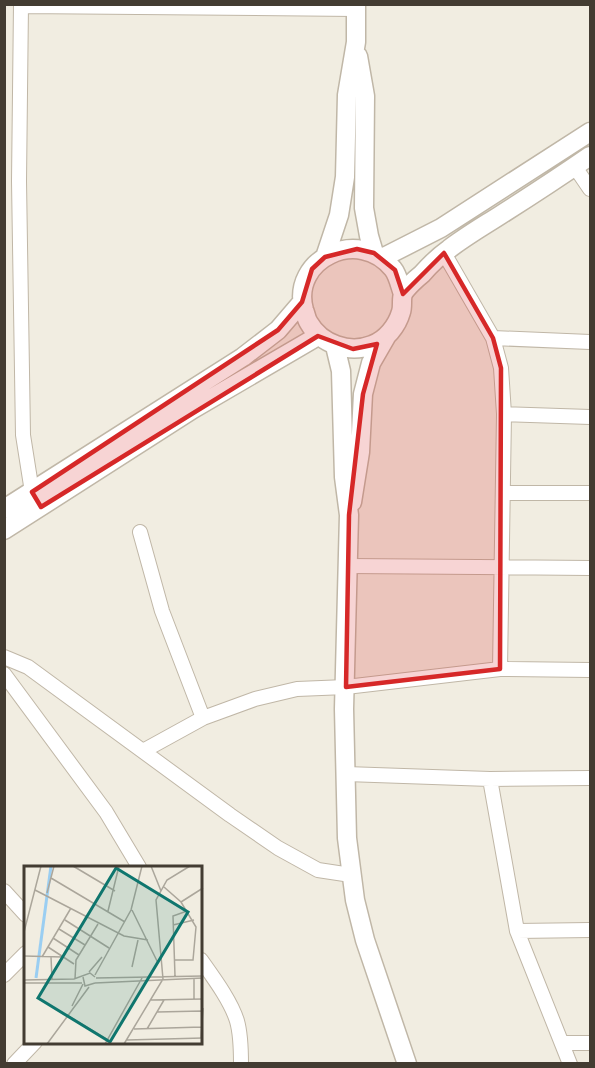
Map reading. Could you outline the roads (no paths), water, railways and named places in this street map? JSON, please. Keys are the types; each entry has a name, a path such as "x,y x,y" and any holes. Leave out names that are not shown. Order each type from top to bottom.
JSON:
{"street":[{"path":"36,500 23,435 19,181 21,5 356,7 356,42 365,96 364,208 369,236 378,256"},
{"path":"325,257 339,215 345,177 347,95 356,42"},
{"path":"378,256 441,228 591,132"},
{"path":"403,294 444,253 591,156"},
{"path":"575,167 591,189"},
{"path":"349,515 360,452 363,394 371,363 401,312 403,294 395,270 378,256 357,249 340,250 325,257 312,269 304,285 302,303 308,322 318,336 335,346 353,349 372,345 387,335"},
{"path":"444,253 493,338 501,368 504,414 500,669"},
{"path":"4,530 36,500 243,357 278,330 302,303"},
{"path":"4,509 36,500 318,336"},
{"path":"493,338 590,342"},
{"path":"335,346 341,371 344,477 349,515 344,709 347,838 355,900 365,940 407,1064"},
{"path":"504,414 591,417"},
{"path":"503,493 591,493"},
{"path":"140,532 162,611 203,718"},
{"path":"348,566 591,568"},
{"path":"4,657 28,667 278,848 318,870 351,875"},
{"path":"143,751 203,718 255,699 297,689 346,687 500,669 591,670"},
{"path":"4,674 106,812 138,866"},
{"path":"346,774 489,779 591,778"},
{"path":"489,779 517,931 570,1064"},
{"path":"4,891 24,913"},
{"path":"517,931 591,930"},
{"path":"4,975 24,954"},
{"path":"202,961 220,987 237,1020 241,1064"},
{"path":"562,1043 591,1043"},
{"path":"14,1064 33,1044"}]}
